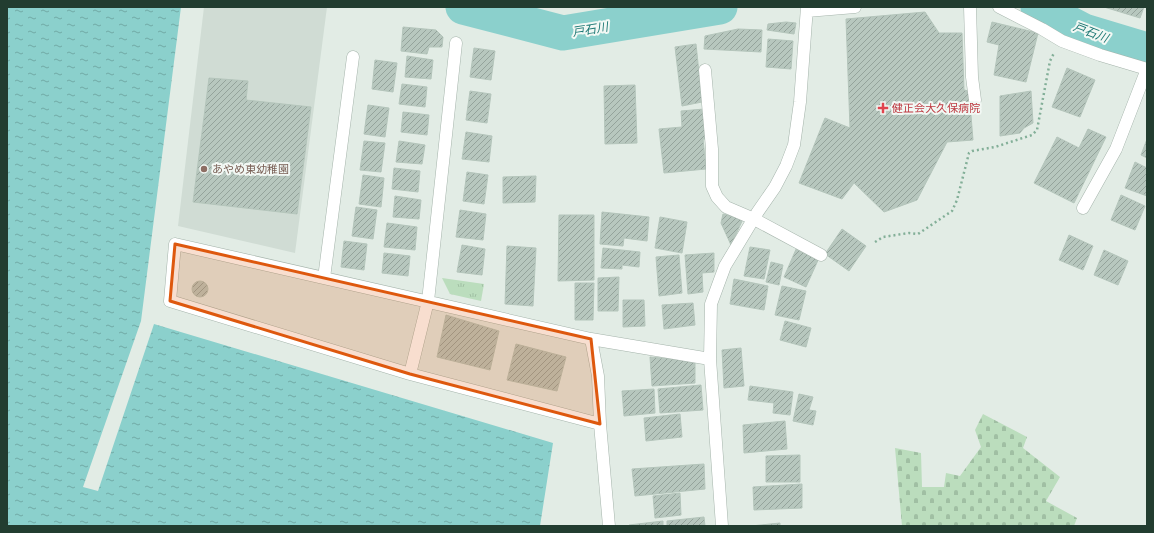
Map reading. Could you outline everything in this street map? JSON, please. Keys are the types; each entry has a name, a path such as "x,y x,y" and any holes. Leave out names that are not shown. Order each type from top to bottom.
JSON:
{"street":[{"path":"722,526 710,359 711,304 725,266 775,187 786,166 794,145 800,102 807,9 855,7"},
{"path":"970,7 972,77 975,100"},
{"path":"999,7 1062,41 1100,55 1147,69 1116,149 1083,208"},
{"path":"410,374 428,301 456,43"},
{"path":"324,278 353,57"},
{"path":"705,70 712,150 712,186 717,197 726,208 754,219 821,255"},
{"path":"600,424 410,374 170,301 176,244 591,339 710,359"},
{"path":"591,339 598,376 600,424 609,526"}],"path":[{"path":"875,242 883,237 909,233 918,234 952,211 957,200 969,153 972,151 995,147 1032,135 1037,130 1050,61 1062,41"}],"highlighted area":[{"path":"175,244 428,301 591,339 600,424 410,374 170,301"}],"shaded area":[{"path":"204,7 327,7 295,253 178,226"}],"green space":[{"path":"442,278 484,284 481,301 450,294"},
{"path":"983,414 1027,437 1023,448 1060,477 1046,501 1077,518 1074,526 902,526 895,448 921,453 922,487 944,487 946,473 960,476 981,447 975,430"}],"water":[{"path":"7,7 181,7 141,321 83,487 98,491 154,324 553,443 540,526 7,526"}],"building":[{"path":"1104,7 1144,7 1140,18"},
{"path":"925,12 939,33 962,33 964,90 969,91 973,140 947,142 917,200 884,212 854,183 842,199 799,183 825,118 850,128 846,19"},
{"path":"786,22 796,23 794,34 767,30 768,24"},
{"path":"992,22 1038,33 1026,82 994,75 999,45 987,42"},
{"path":"403,27 436,30 443,37 442,47 429,47 427,54 401,51"},
{"path":"738,29 762,30 761,52 704,49 705,36"},
{"path":"768,39 793,41 791,69 766,67"},
{"path":"696,44 702,102 682,106 675,47"},
{"path":"474,48 495,51 491,80 470,77"},
{"path":"407,56 433,60 431,79 405,77"},
{"path":"375,60 397,63 393,92 372,89"},
{"path":"1067,68 1095,80 1080,117 1052,107"},
{"path":"209,78 248,81 246,100 311,107 297,214 193,202"},
{"path":"402,84 427,87 425,107 399,104"},
{"path":"635,85 637,143 605,144 604,86"},
{"path":"470,91 491,94 487,123 466,120"},
{"path":"1031,91 1033,123 1024,128 1020,133 1000,136 1000,96"},
{"path":"368,105 389,108 385,137 364,134"},
{"path":"704,109 708,139 703,139 706,169 664,173 659,129 682,127 681,111"},
{"path":"403,112 429,115 427,135 401,132"},
{"path":"1088,129 1106,137 1074,203 1034,183 1057,137 1079,148"},
{"path":"466,132 492,136 489,162 462,159"},
{"path":"1147,139 1147,158 1141,155"},
{"path":"364,141 385,143 381,172 360,170"},
{"path":"399,141 425,145 422,164 396,162"},
{"path":"1135,162 1147,168 1147,196 1125,188"},
{"path":"394,168 420,171 418,192 392,189"},
{"path":"467,172 488,175 484,204 463,201"},
{"path":"363,175 384,178 381,207 359,204"},
{"path":"536,176 535,202 503,203 503,177"},
{"path":"1121,195 1145,206 1135,230 1111,220"},
{"path":"395,196 421,200 419,219 393,217"},
{"path":"356,207 377,210 373,239 352,236"},
{"path":"460,210 486,214 483,240 456,237"},
{"path":"602,212 649,217 647,241 624,238 623,246 600,244"},
{"path":"723,214 743,219 731,245 721,223"},
{"path":"559,215 594,215 594,280 558,281"},
{"path":"660,217 687,222 682,253 655,248"},
{"path":"387,223 417,227 415,250 384,247"},
{"path":"842,229 866,246 849,271 825,254"},
{"path":"1069,235 1093,246 1083,270 1059,260"},
{"path":"344,241 367,244 364,270 341,267"},
{"path":"462,245 485,249 482,275 457,272"},
{"path":"507,246 536,248 533,306 505,304"},
{"path":"750,247 770,250 764,279 744,276"},
{"path":"797,247 819,258 806,287 784,277"},
{"path":"603,248 640,252 639,267 622,265 622,269 601,268"},
{"path":"1104,250 1128,261 1118,285 1094,275"},
{"path":"384,253 410,256 408,276 382,273"},
{"path":"714,253 714,272 702,273 703,292 688,294 685,255"},
{"path":"679,255 682,293 659,296 656,257"},
{"path":"771,262 783,265 779,285 766,282"},
{"path":"619,277 618,311 598,311 598,278"},
{"path":"734,279 768,286 764,310 730,304"},
{"path":"200,281 206,283 208,289 206,295 200,297 194,295 192,289 194,283"},
{"path":"575,283 594,283 593,320 575,320"},
{"path":"782,286 806,291 799,320 775,315"},
{"path":"623,300 644,300 645,326 623,327"},
{"path":"693,303 695,325 664,329 662,305"},
{"path":"446,315 499,331 490,370 437,357"},
{"path":"785,321 811,328 806,347 780,340"},
{"path":"516,344 566,357 557,391 507,380"},
{"path":"741,348 744,386 724,388 722,350"},
{"path":"650,357 695,361 695,383 652,386"},
{"path":"701,385 703,410 660,413 658,389"},
{"path":"750,386 793,392 790,415 773,413 774,403 748,400"},
{"path":"654,389 655,413 624,416 622,391"},
{"path":"799,394 813,397 809,410 816,411 813,425 793,421"},
{"path":"680,414 682,437 646,441 644,418"},
{"path":"785,421 787,449 744,453 743,425"},
{"path":"800,455 800,482 766,482 766,456"},
{"path":"704,464 705,489 635,496 632,469"},
{"path":"802,484 802,508 754,510 753,487"},
{"path":"680,493 681,515 655,518 653,496"},
{"path":"704,517 705,526 667,526 667,521"},
{"path":"663,521 663,526 629,526 629,525"},
{"path":"780,523 780,526 751,526"}],"waterway":[{"name":"戸石川","path":"463,7 563,33 720,7"},
{"name":"戸石川","path":"1038,7 1084,31 1147,50"}],"place":[{"name":"健正会大久保病院","path":"883,108"},
{"name":"あやめ東幼稚園","path":"204,169"}]}
